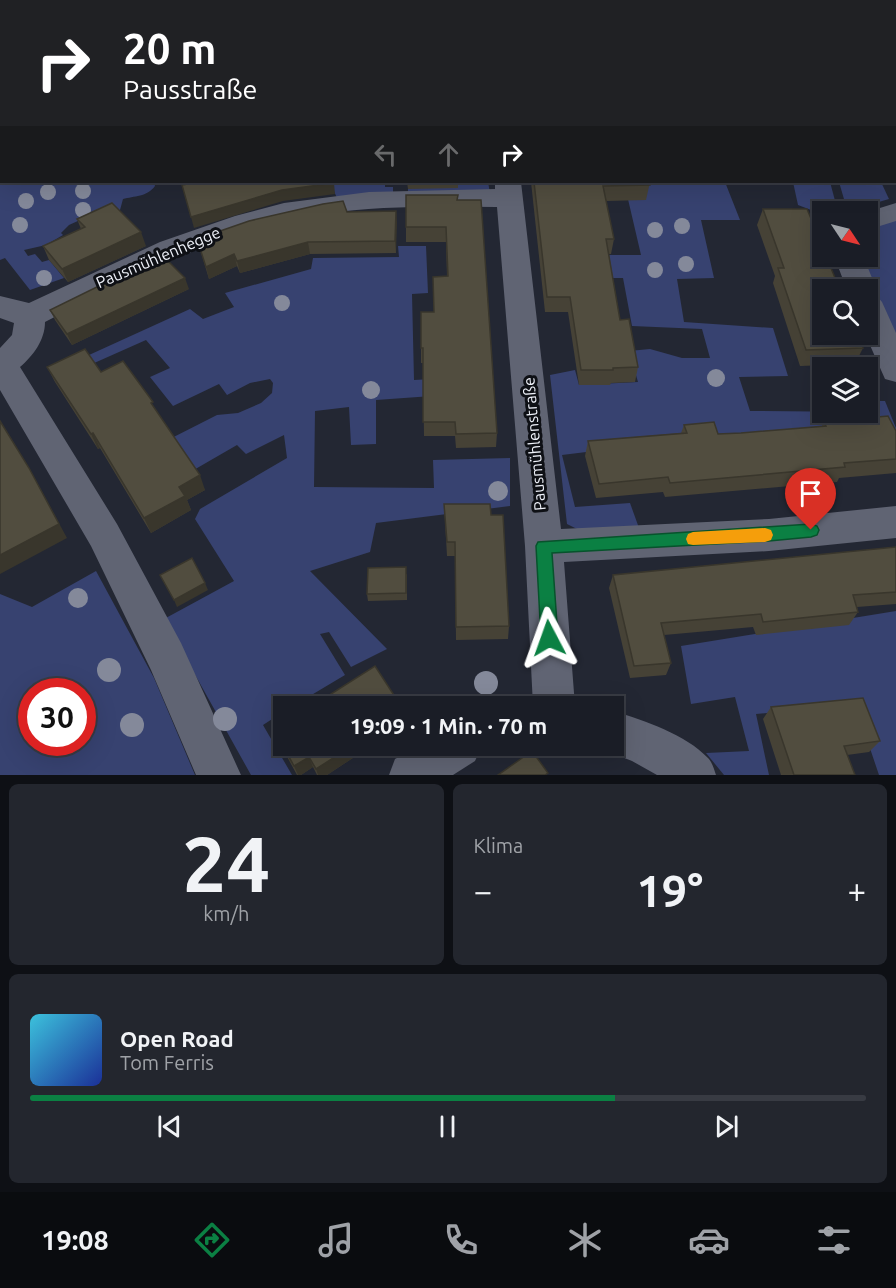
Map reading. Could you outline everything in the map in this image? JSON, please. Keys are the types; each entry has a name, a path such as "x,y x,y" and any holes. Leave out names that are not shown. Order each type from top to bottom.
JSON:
{"street":[{"name":"Pausmühlenhegge","path":"219,775 166,657 104,535 1,364 25,345 30,330 13,312 185,242 255,220 322,205 509,190"},
{"name":"Pausmühlenstraße","path":"509,190 544,546 553,696"},
{"path":"878,218 896,212"},
{"path":"878,328 896,370"},
{"path":"544,546 769,535 896,522"},
{"path":"624,736 666,753 694,775"},
{"path":"411,775 443,756"}],"shaded area":[{"path":"0,183 154,183 152,190 123,199 120,210 102,210 69,225 61,233 63,235 46,245 24,250 28,256 35,254 42,262 49,260 64,278 30,290 5,258 0,260"},
{"path":"330,183 385,183 385,187 393,187 393,195 408,195 408,183 488,183 490,193 337,198"},
{"path":"624,183 725,183 740,220 701,220 714,278 677,279 684,322 773,328 788,376 739,377 750,411 812,412 812,423 878,423 878,401 885,401 896,428 896,439 651,444 562,455 575,507 630,503 639,528 581,531 567,524 550,375 575,370 579,385 638,382 629,351 650,349 682,358 710,358 702,329 632,326 623,278 608,278 600,255 641,255"},
{"path":"793,183 830,183 835,201 812,201 811,210 798,205"},
{"path":"839,183 881,183 889,199 878,202 845,201"},
{"path":"896,215 896,363 878,318 878,279 861,279 854,267 878,267 878,219"},
{"path":"398,246 426,246 428,293 412,294 414,380 470,377 474,393 376,400 376,444 351,445 349,407 315,411 314,487 434,488 433,460 510,458 510,506 376,523 370,552 310,571 387,649 351,667 329,632 320,634 345,675 310,696 273,696 273,718 263,725 273,742 273,756 281,756 292,775 251,775 164,619 234,581 195,519 200,509 287,458 284,435 246,454 237,445 192,471 150,449 217,415 238,413 261,403 272,393 273,383 270,379 250,383 227,395 219,384 173,406 150,377 170,368 146,340 92,364 89,355 190,309 203,319 234,307 225,293 311,269 313,258 399,257"},
{"path":"96,571 154,678 195,775 0,775 0,594 32,607"},
{"path":"896,611 896,775 879,775 855,704 756,714 769,775 724,775 706,753 749,751 735,697 691,704 681,646"}],"building":[{"path":"194,183 334,183 282,190 191,217 182,185"},
{"path":"534,183 650,183 650,185 603,186 614,239 606,239 620,320 629,319 638,367 581,370 570,297 547,297"},
{"path":"406,195 458,195 457,200 481,200 497,433 456,434 455,422 423,422 421,312 434,312 433,277 448,276 446,227 406,227"},
{"path":"343,201 347,212 396,211 395,241 308,242 237,261 234,254 206,267 197,239 249,221"},
{"path":"112,203 141,232 62,269 43,246 85,227 77,219"},
{"path":"763,209 807,209 812,221 812,267 831,267 835,279 812,279 812,345 862,345 863,348 806,350 778,268 784,268"},
{"path":"162,255 185,278 67,334 50,310"},
{"path":"85,349 101,372 123,361 153,402 151,403 200,475 179,487 185,496 144,518 93,433 91,434 47,367"},
{"path":"888,416 896,431 896,459 844,463 845,467 670,483 668,477 599,484 588,441 687,433 684,425 714,422 718,434 826,426 824,423 878,423 878,417"},
{"path":"0,421 29,468 59,524 0,555"},
{"path":"444,504 490,504 491,515 503,515 509,626 456,627 455,542 447,542"},
{"path":"896,547 896,592 853,595 858,612 763,622 761,614 661,623 671,663 634,666 613,575"},
{"path":"192,558 205,583 174,600 160,575"},
{"path":"406,567 406,593 367,594 368,568"},
{"path":"375,666 394,696 328,696"},
{"path":"863,698 880,741 844,746 855,775 794,775 771,707"},
{"path":"289,756 336,756 316,769 309,757 294,766"},
{"path":"525,756 536,756 548,773 545,775 498,775"}],"slow traffic":[{"path":"693,539 765,535"}],"route":[{"path":"549,638 544,546 769,535 811,530"}]}
